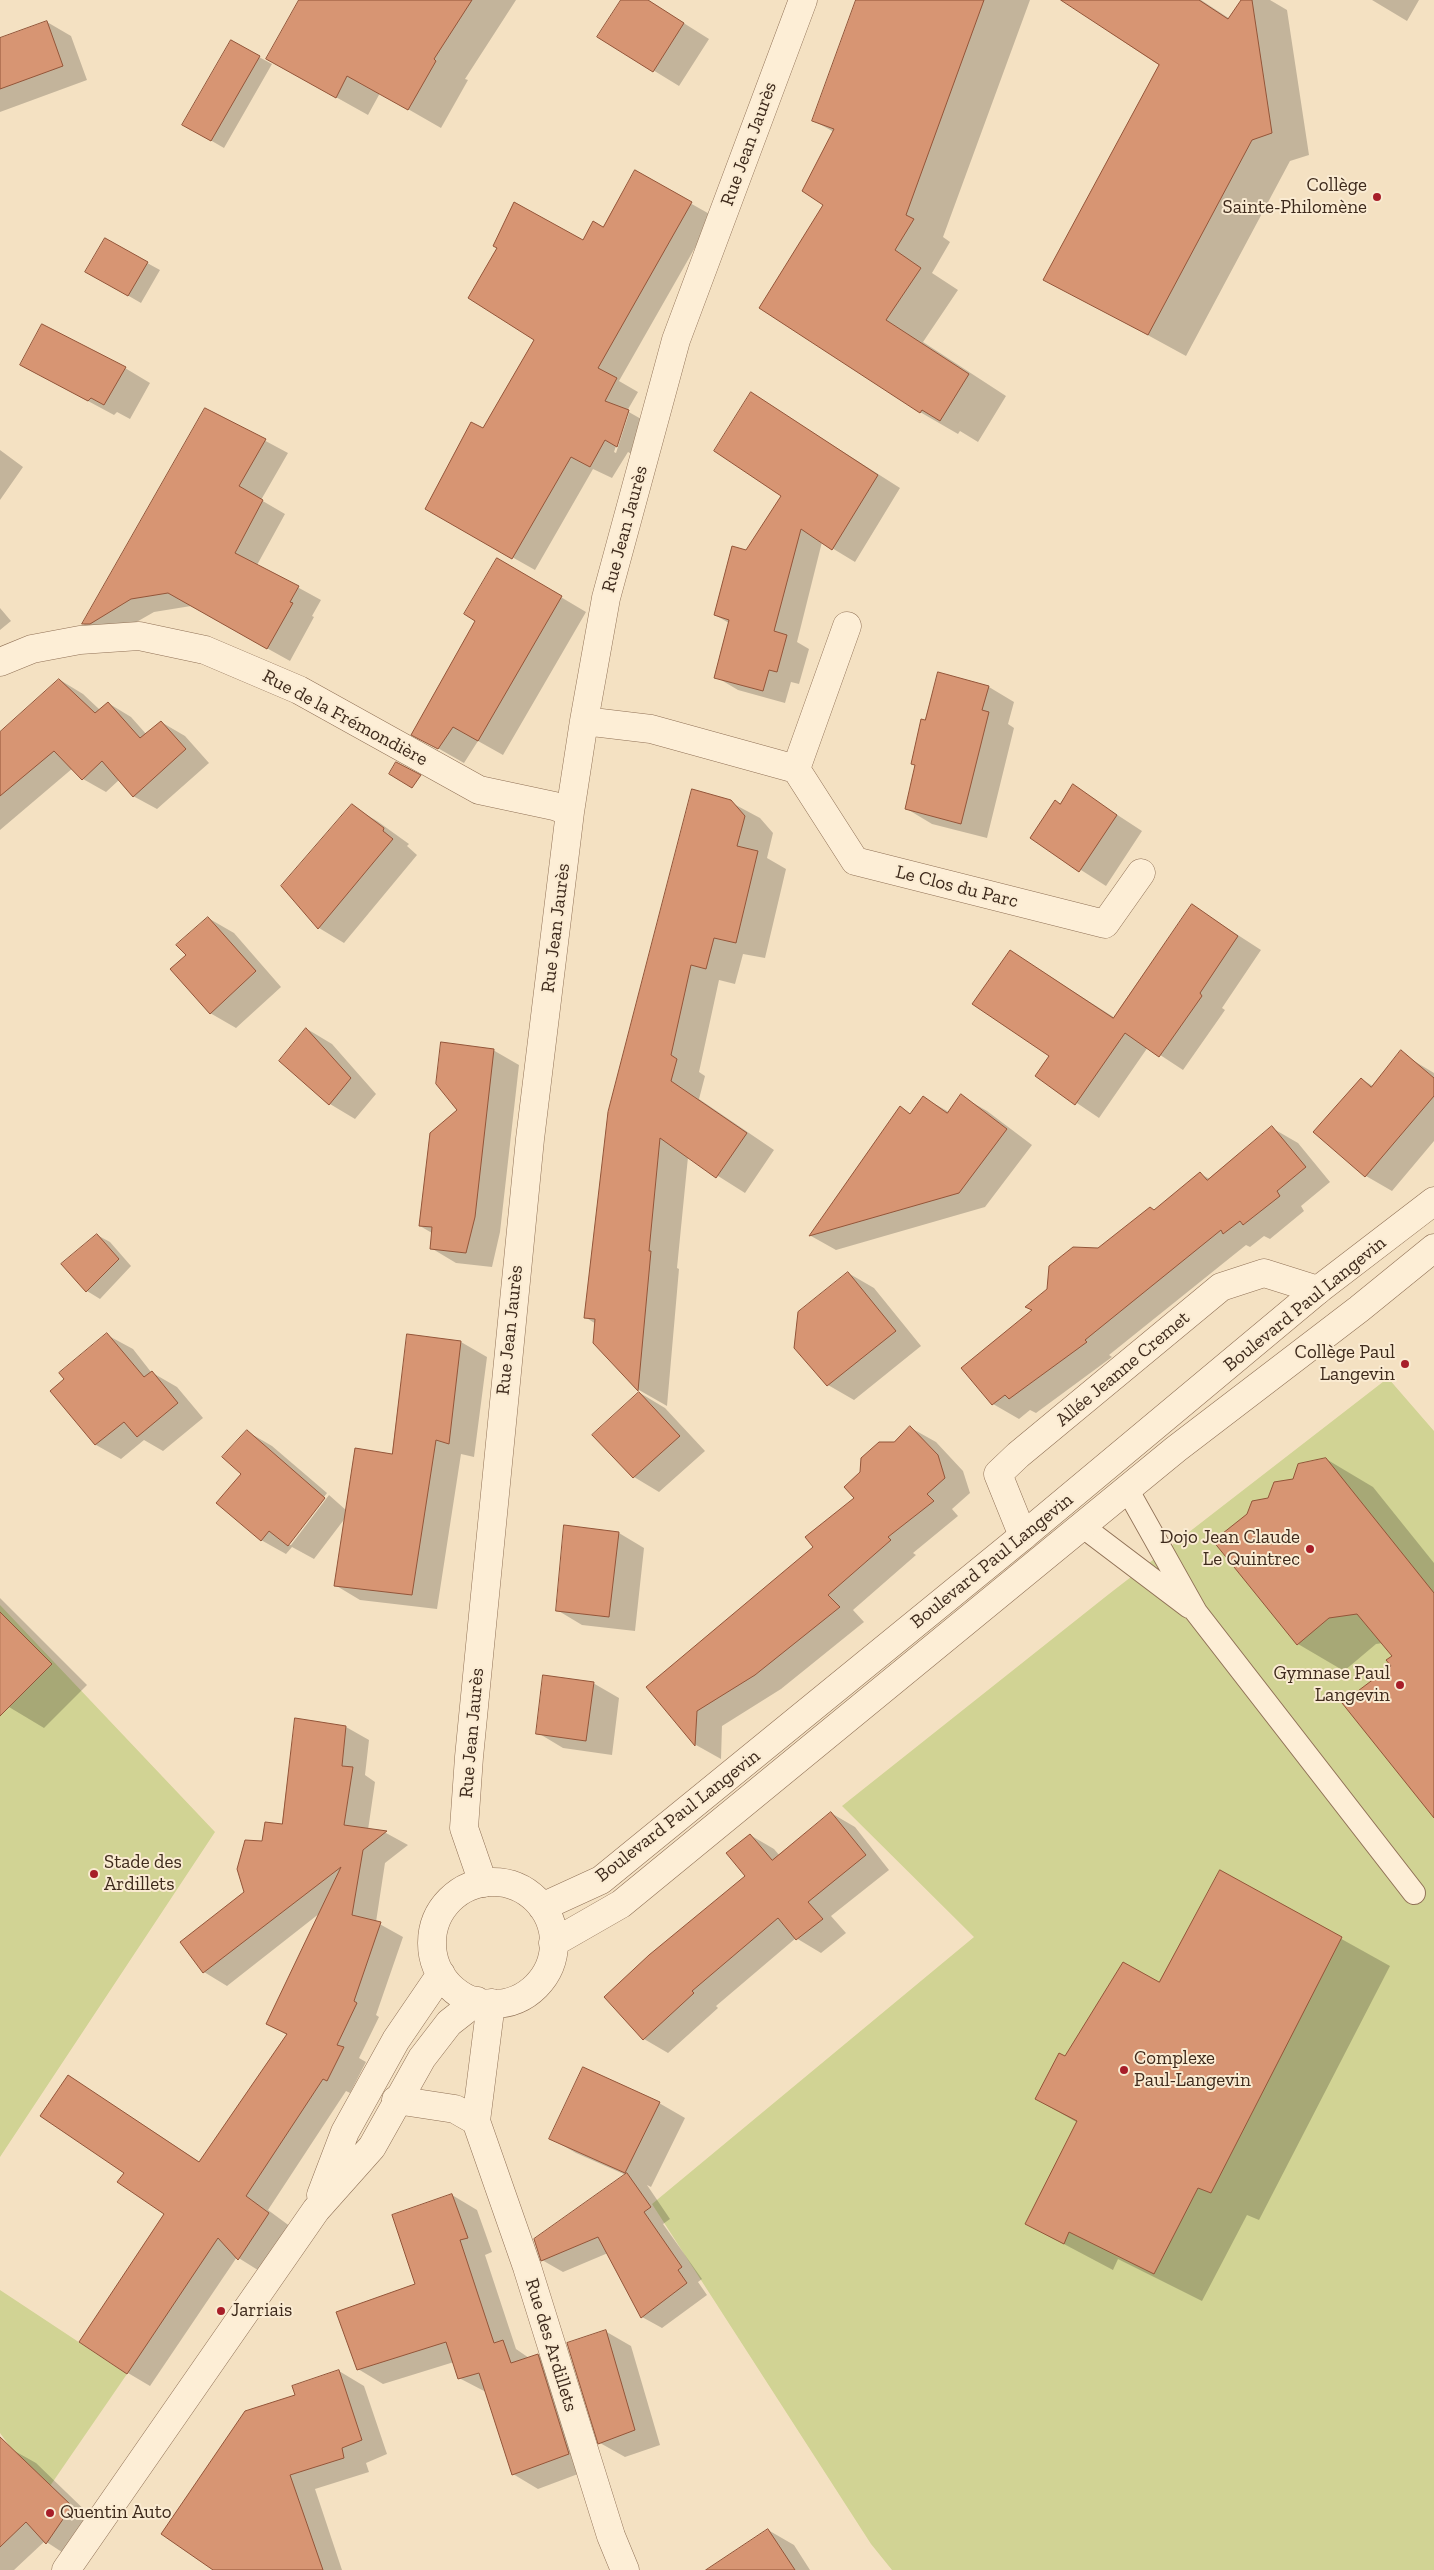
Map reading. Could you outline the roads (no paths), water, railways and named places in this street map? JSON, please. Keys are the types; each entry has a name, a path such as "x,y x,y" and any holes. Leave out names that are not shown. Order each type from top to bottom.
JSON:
{"street":[{"name":"Rue Jean Jaurès","path":"483,1883 464,1828 469,1757 530,1139 570,812 584,721 606,598 676,340 803,0"},
{"path":"584,721 651,729 796,769 847,626"},
{"name":"Rue de la Frémondière","path":"0,662 32,649 80,640 138,636 205,650 299,690 480,790 554,806 570,812"},
{"name":"Le Clos du Parc","path":"796,769 855,862 1105,924 1141,872"},
{"name":"Boulevard Paul Langevin","path":"542,1906 601,1880 1023,1536 1318,1290 1434,1201"},
{"name":"Boulevard Paul Langevin","path":"553,1943 621,1904 1127,1489 1434,1248"},
{"name":"Allée Jeanne Cremet","path":"1023,1536 998,1474 1018,1455 1221,1287 1264,1272 1318,1290"},
{"path":"66,2570 316,2210 372,2147 396,2100 422,2058 449,2023 484,2002 515,1999 534,1986 548,1968 553,1943 552,1930 542,1906 526,1892 499,1882 471,1886 456,1895 448,1902 439,1916 432,1939 434,1958 441,1974 457,1991 484,2002"},
{"path":"316,2210 345,2132 396,2040 441,1974"},
{"name":"Rue des Ardillets","path":"484,2002 476,2121 527,2267 611,2536 625,2570"},
{"path":"396,2100 455,2109 476,2121"}],"lane":[{"path":"1127,1489 1196,1612 1414,1893"},
{"path":"1082,1526 1196,1612"}],"place":[{"name":"Collège Sainte-Philomène","path":"1377,197"},
{"name":"Collège Paul Langevin","path":"1405,1364"},
{"name":"Dojo Jean Claude Le Quintrec","path":"1310,1549"},
{"name":"Gymnase Paul Langevin","path":"1400,1685"},
{"name":"Stade des Ardillets","path":"94,1874"},
{"name":"Complexe Paul-Langevin","path":"1124,2070"},
{"name":"Jarriais","path":"221,2311"},
{"name":"Quentin Auto","path":"50,2513"}]}
